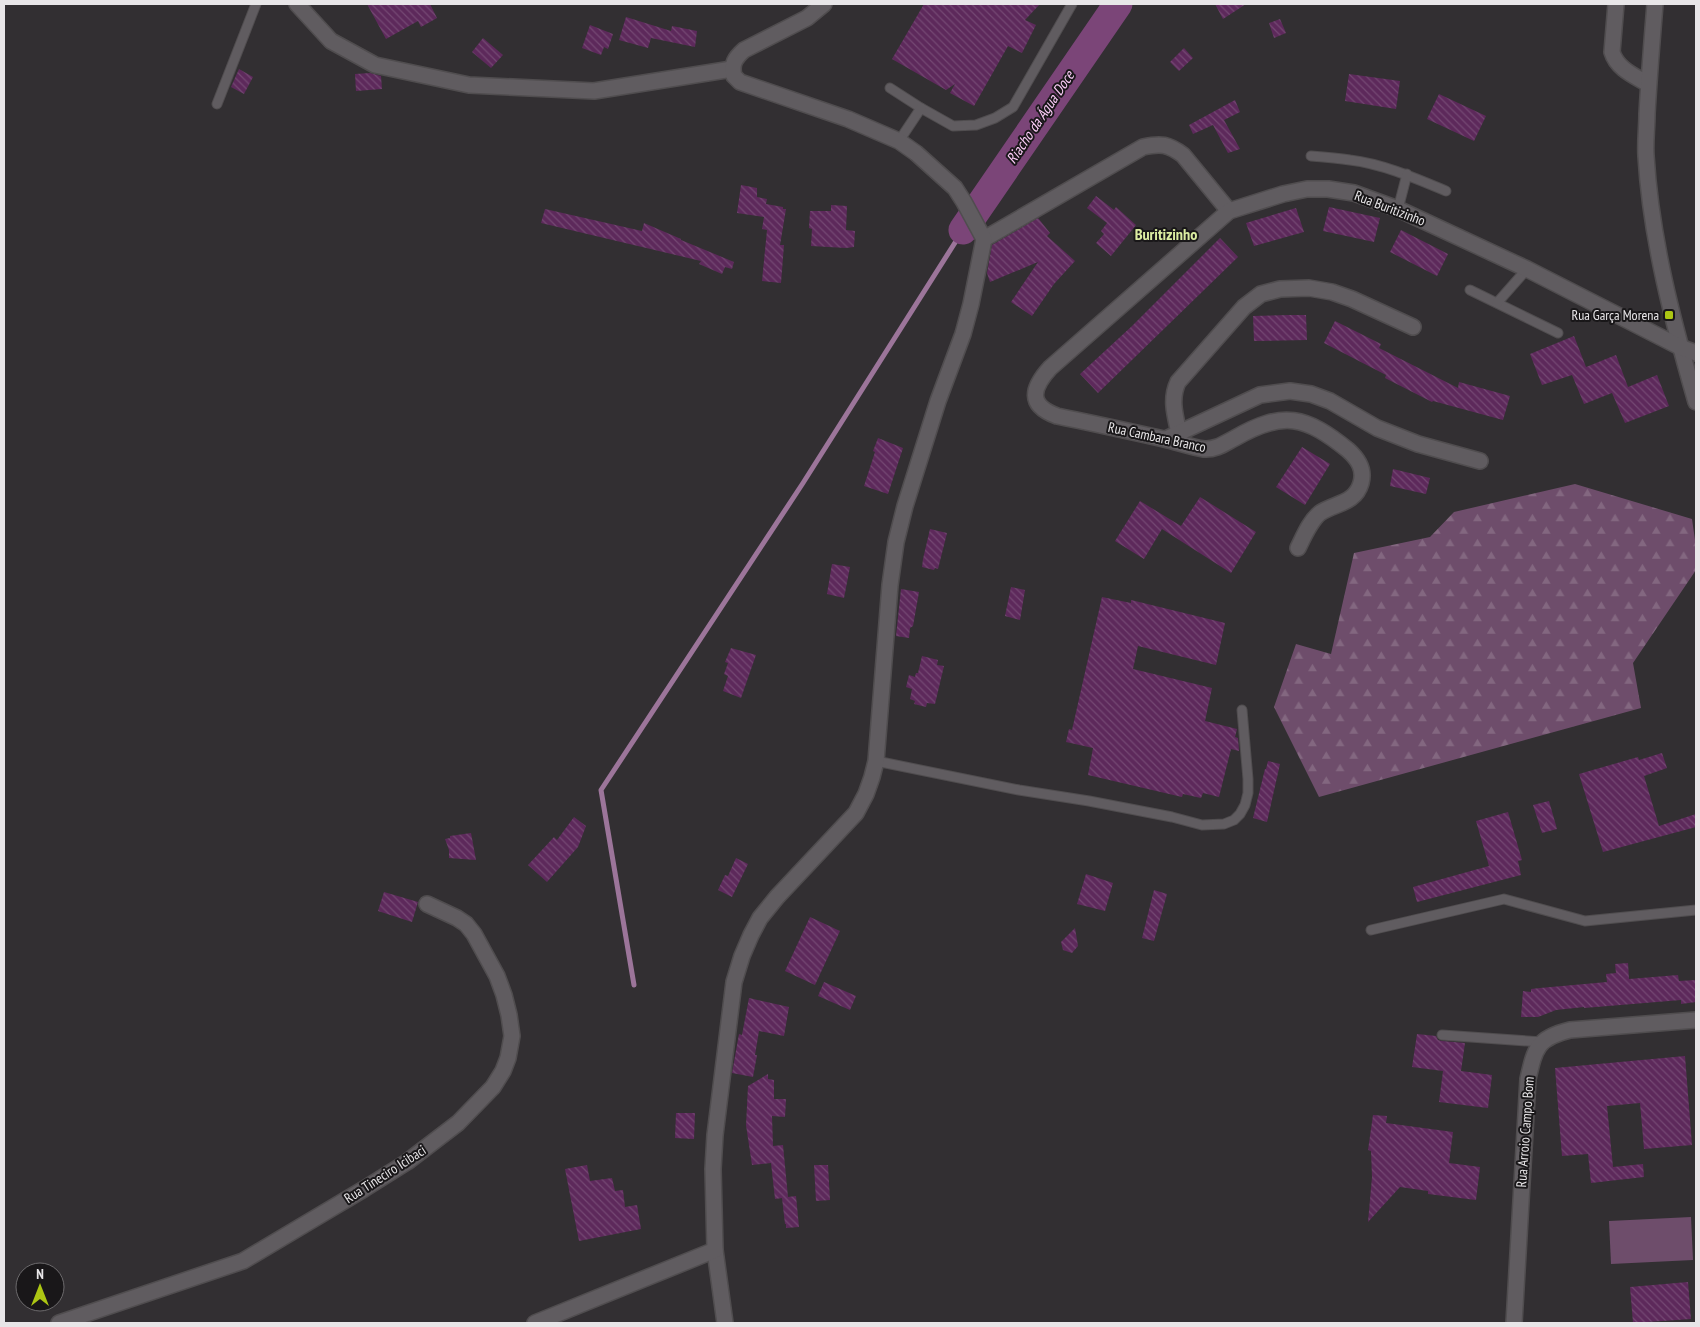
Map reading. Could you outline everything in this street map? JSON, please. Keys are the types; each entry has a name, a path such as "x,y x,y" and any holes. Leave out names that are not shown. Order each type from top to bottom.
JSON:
{"street":[{"path":"297,4 331,41 375,65 469,85 594,91 732,69"},
{"path":"726,1323 715,1250 713,1169 715,1135 734,982 750,935 760,918 856,813 866,794 876,761 890,585 896,542 904,506 971,304 984,239 955,188 924,160 899,141 848,119 740,82 734,76 733,64 736,57 744,50 807,18 824,4"},
{"path":"1616,4 1612,52 1614,60 1648,84"},
{"path":"1655,4 1648,84 1646,154 1650,205 1660,262 1680,347 1696,402"},
{"path":"984,239 1143,148 1155,144 1165,144 1184,155 1229,211"},
{"name":"Rua Buritizinho","path":"1036,400 1036,386 1050,368 1229,211 1283,194 1307,189 1328,189 1354,193 1398,208 1527,268 1696,354"},
{"path":"1413,327 1352,299 1332,292 1309,288 1280,289 1261,294 1244,307 1178,382 1172,400 1172,436 1260,395 1290,392 1311,394 1330,401 1377,428 1418,444 1480,461"},
{"name":"Rua Cambara Branco","path":"1036,400 1042,409 1056,416 1172,436 1203,449 1214,449 1263,423 1274,420 1304,423 1319,430 1351,453 1361,467 1361,484 1356,494 1345,502 1321,512 1313,520 1298,548"},
{"name":"Rua Tineciro Icibaci","path":"59,1323 243,1261 407,1162 458,1123 493,1087 506,1064 512,1036 504,995 497,976 474,934 466,924 458,918 427,904"},
{"path":"1542,1042 1553,1034 1570,1030 1696,1020"},
{"name":"Rua Arroio Campo Bom","path":"1514,1323 1528,1079 1533,1056 1542,1042"},
{"path":"535,1323 715,1250"}],"lane":[{"path":"217,104 256,4"},
{"path":"890,88 953,126 976,125 995,118 1013,107 1072,4"},
{"path":"899,141 921,108"},
{"path":"1311,156 1351,160 1407,174 1446,191"},
{"path":"1398,208 1407,174"},
{"path":"1497,304 1527,268"},
{"path":"1470,290 1558,333"},
{"path":"876,761 1019,790 1090,801 1202,825 1224,824 1234,820 1240,814 1248,793 1242,710"},
{"path":"1371,930 1504,898 1585,921 1696,910"},
{"path":"1442,1035 1542,1042"}],"green space":[{"path":"1575,484 1692,519 1696,547 1696,570 1633,663 1641,708 1319,797 1274,707 1296,644 1331,654 1354,553 1430,537 1454,512"},
{"path":"1691,1217 1693,1260 1611,1264 1609,1221"}],"building":[{"path":"367,4 430,4 437,18 421,27 418,21 386,39"},
{"path":"924,4 1040,4 1025,20 1036,25 1022,53 1008,46 974,106 950,93 955,84 946,90 892,59"},
{"path":"1215,4 1246,4 1223,19"},
{"path":"626,17 671,31 672,26 697,31 695,47 651,38 648,48 619,40"},
{"path":"1280,19 1286,33 1274,38 1269,23"},
{"path":"590,25 613,34 608,49 604,47 601,55 582,48"},
{"path":"483,38 503,55 491,68 472,52"},
{"path":"1184,48 1193,58 1179,71 1170,62"},
{"path":"239,69 253,77 244,94 231,87"},
{"path":"370,73 381,76 382,89 356,91 355,74"},
{"path":"1349,74 1400,81 1396,109 1345,101"},
{"path":"1439,94 1486,116 1474,141 1427,119"},
{"path":"1235,100 1240,112 1224,120 1240,149 1228,153 1213,125 1193,134 1189,125"},
{"path":"741,185 757,188 757,197 767,199 766,204 786,209 780,245 784,245 781,283 762,281 767,230 762,229 764,217 737,213"},
{"path":"1096,196 1114,210 1116,207 1136,225 1111,256 1096,243 1104,234 1101,231 1107,223 1087,208"},
{"path":"831,205 847,206 846,230 855,231 854,247 811,246 810,211 831,211"},
{"path":"1329,207 1380,218 1374,242 1323,231"},
{"path":"1296,208 1304,232 1254,246 1246,223"},
{"path":"545,209 642,231 644,223 734,262 732,269 725,267 722,274 699,264 701,261 541,223"},
{"path":"1038,218 1050,233 1047,236 1075,261 1054,284 1032,316 1011,302 1038,262 990,282 987,273 992,245"},
{"path":"1401,230 1448,254 1437,276 1390,252"},
{"path":"1220,238 1238,257 1098,393 1080,374 1132,326"},
{"path":"1306,315 1307,340 1254,341 1253,316"},
{"path":"1335,321 1381,344 1379,348 1458,388 1459,382 1510,396 1503,420 1432,402 1385,378 1386,375 1324,343"},
{"path":"1574,336 1586,367 1616,355 1628,387 1657,375 1669,406 1625,423 1612,393 1584,404 1572,375 1542,385 1530,354"},
{"path":"878,438 903,448 888,494 864,486"},
{"path":"1302,447 1330,464 1305,505 1276,487"},
{"path":"1393,469 1430,478 1426,494 1390,486"},
{"path":"1200,497 1256,532 1231,573 1162,529 1144,559 1115,541 1140,501 1181,526"},
{"path":"930,529 947,533 938,569 935,568 934,570 922,567"},
{"path":"832,564 850,567 844,598 827,594"},
{"path":"1011,587 1025,590 1020,620 1005,616"},
{"path":"901,589 919,592 909,638 896,636"},
{"path":"1102,597 1131,603 1131,600 1225,623 1216,665 1138,646 1133,669 1212,688 1205,721 1237,729 1235,737 1238,738 1239,750 1231,749 1219,797 1203,793 1201,798 1183,794 1182,797 1088,775 1093,748 1066,742 1069,729 1072,730"},
{"path":"731,648 756,655 741,698 723,691 728,676 724,674 728,663 725,662"},
{"path":"922,656 938,660 937,665 944,666 935,704 927,703 926,707 914,704 915,701 910,699 912,689 906,687 909,675 915,677 916,673 918,673"},
{"path":"1662,753 1667,768 1644,776 1659,826 1696,814 1696,827 1603,852 1579,774 1638,757 1639,760"},
{"path":"1268,761 1280,764 1267,822 1253,818"},
{"path":"1549,801 1557,829 1542,833 1533,805"},
{"path":"1508,812 1522,860 1518,861 1521,875 1417,902 1413,887 1489,866 1476,821"},
{"path":"574,817 586,826 578,847 547,882 528,865 554,837 557,840"},
{"path":"471,833 476,860 449,858 449,850 445,839 450,838 450,836"},
{"path":"736,858 748,864 732,897 718,890 725,875 728,876"},
{"path":"1086,874 1113,883 1105,911 1077,904"},
{"path":"1154,890 1167,894 1154,941 1142,938"},
{"path":"384,892 418,902 412,922 378,911"},
{"path":"810,917 840,931 815,985 785,971"},
{"path":"1075,928 1078,946 1072,953 1063,950 1061,942"},
{"path":"1628,963 1629,979 1678,975 1679,981 1696,980 1696,1002 1681,1004 1681,1000 1584,1007 1556,1010 1538,1017 1521,1017 1523,991 1531,992 1531,989 1607,982 1606,974 1616,973 1615,964"},
{"path":"824,982 856,996 850,1010 818,996"},
{"path":"749,998 789,1007 784,1036 759,1031 753,1077 732,1073 739,1034 742,1035"},
{"path":"1417,1034 1436,1036 1438,1040 1442,1041 1465,1043 1461,1071 1492,1075 1488,1108 1439,1102 1443,1071 1412,1067"},
{"path":"1685,1056 1692,1145 1644,1149 1640,1103 1607,1106 1613,1167 1643,1164 1644,1177 1591,1183 1588,1154 1562,1156 1555,1068"},
{"path":"768,1074 768,1079 774,1080 774,1099 786,1099 785,1117 772,1116 773,1146 783,1145 788,1197 796,1196 799,1227 786,1228 782,1198 775,1199 771,1163 752,1165 746,1125 748,1086"},
{"path":"676,1113 695,1113 694,1139 675,1138"},
{"path":"1373,1115 1387,1116 1386,1123 1453,1132 1449,1163 1480,1167 1476,1200 1428,1194 1428,1191 1400,1187 1368,1222 1372,1177 1371,1151 1368,1150"},
{"path":"587,1165 590,1181 612,1178 615,1191 623,1190 625,1207 637,1205 641,1229 579,1241 565,1169"},
{"path":"814,1165 828,1165 830,1200 816,1201"},
{"path":"1688,1282 1691,1319 1633,1323 1630,1287"}],"waterway":[{"name":"Riacho da Água Doce","path":"963,230 1118,4"},
{"path":"634,985 601,790 803,483 963,230"}],"place":[{"name":"Rua Garça Morena","path":"1669,315"}],"district":[{"name":"Buritizinho","path":"1166,234"}]}
